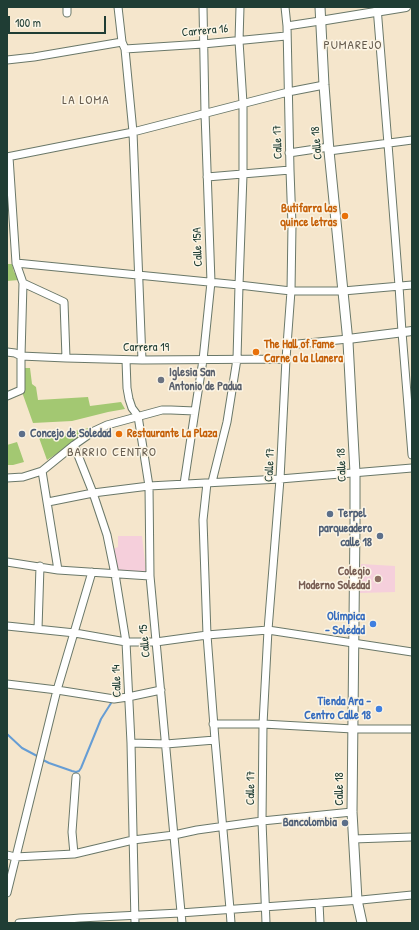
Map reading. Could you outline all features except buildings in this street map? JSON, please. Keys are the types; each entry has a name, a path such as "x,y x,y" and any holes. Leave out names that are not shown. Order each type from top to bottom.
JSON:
{"main road":[{"name":"Calle 18","path":"320,7 329,149 348,339 355,473 352,812 357,900 362,923"}],"street":[{"path":"118,7 133,132 142,360"},
{"name":"Calle 15A","path":"184,484 203,360 211,282 204,113 203,7"},
{"path":"231,923 214,740 207,636 203,520 210,483 227,422 237,359 243,175 243,103 239,41 240,7"},
{"name":"Calle 17","path":"266,923 264,907 262,821 263,724 291,291 292,225 286,36 287,26 285,7"},
{"path":"287,26 377,10 406,7"},
{"path":"377,10 400,286 402,332 412,455"},
{"name":"Carrera 16","path":"7,60 34,58 123,46 203,44 286,36"},
{"path":"7,396 21,390 23,283 16,263 8,157 133,132 243,103 324,85"},
{"path":"289,153 388,144 412,140"},
{"path":"207,177 290,170"},
{"path":"16,263 239,284 291,291 343,291 412,285"},
{"path":"23,283 64,302 66,358"},
{"path":"288,345 412,331"},
{"name":"Carrera 19","path":"7,352 15,353 21,356 126,360 286,359"},
{"name":"Calle 15","path":"126,360 129,399 132,408 138,416 149,486 150,576 182,923"},
{"path":"7,478 24,477 42,471 74,445 94,431 107,425 162,410 195,411"},
{"name":"Calle 14","path":"74,445 107,535 126,642 131,743 135,920"},
{"path":"48,502 149,486 280,479 412,468"},
{"path":"42,471 58,570"},
{"path":"7,562 58,570 150,576"},
{"path":"38,628 40,566"},
{"path":"7,893 57,690 92,572"},
{"path":"7,626 38,628 126,642 156,642 268,630 412,652"},
{"path":"7,684 114,699 161,690"},
{"path":"213,724 263,724 353,729 412,729"},
{"path":"131,743 166,744 214,740"},
{"path":"74,854 72,832 76,776"},
{"path":"7,855 15,857 74,854 133,840 174,835 222,826 352,812"},
{"path":"353,839 412,836"},
{"path":"19,923 135,920 180,913 412,895"},
{"path":"319,903 320,923"}],"shaded area":[{"path":"118,536 142,536 146,572 119,572 113,549 118,547"},
{"name":"Colegio Moderno Soledad","path":"361,564 395,566 395,592 360,593"}],"green space":[{"path":"7,264 12,264 14,272 19,280 7,281"},
{"path":"22,368 30,368 32,384 36,387 38,400 88,397 90,406 121,402 125,409 72,421 33,423 22,392"},
{"path":"89,428 90,432 47,460 38,435 56,435"},
{"path":"17,442 24,462 7,465 7,445"}],"waterway":[{"path":"43,760 72,771 79,771 101,719 113,700"},
{"path":"7,734 22,748 39,757"}],"place":[{"name":"Butifarra las quince letras","path":"345,216"},
{"name":"The Hall of Fame Carne a la Llanera","path":"256,352"},
{"name":"Iglesia San Antonio de Padua","path":"161,380"},
{"name":"Concejo de Soledad","path":"22,434"},
{"name":"Restaurante La Plaza","path":"119,434"},
{"name":"Terpel","path":"330,514"},
{"name":"parqueadero calle 18","path":"380,536"},
{"name":"Colegio Moderno Soledad","path":"378,579"},
{"name":"Olímpica - Soledad","path":"373,624"},
{"name":"Tienda Ara - Centro Calle 18","path":"379,709"},
{"name":"Bancolombia","path":"345,823"}],"district":[{"name":"PUMAREJO","path":"353,46"},
{"name":"LA LOMA","path":"86,101"},
{"name":"BARRIO CENTRO","path":"112,453"}]}
